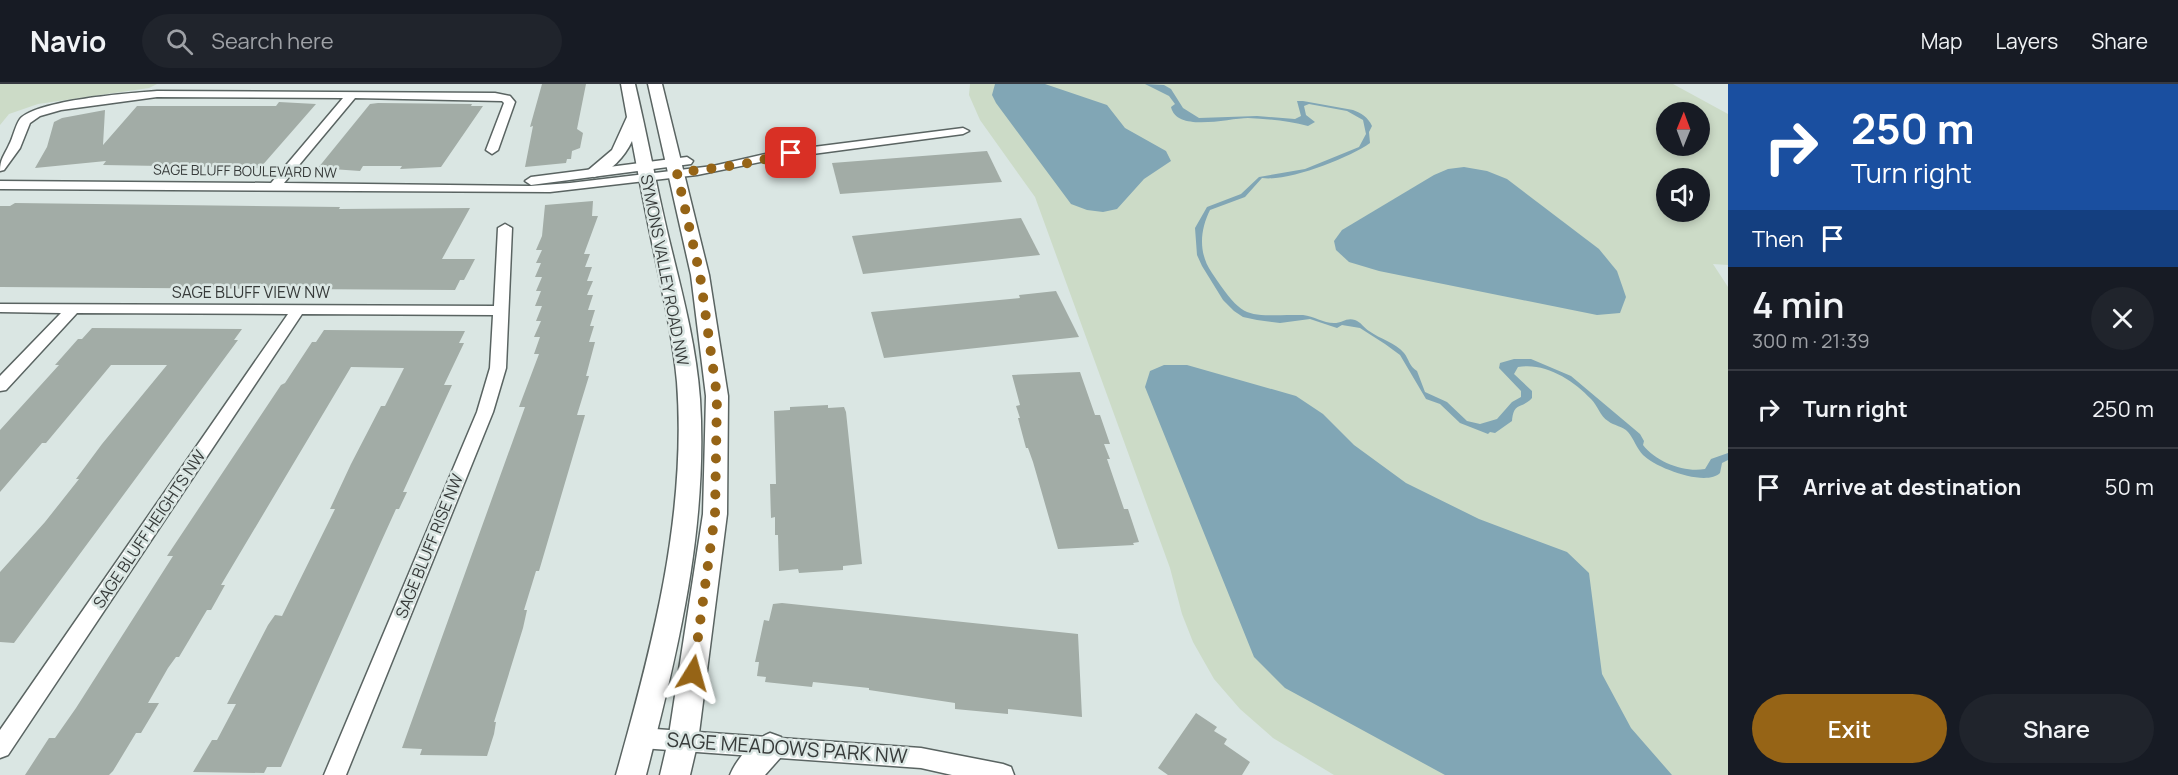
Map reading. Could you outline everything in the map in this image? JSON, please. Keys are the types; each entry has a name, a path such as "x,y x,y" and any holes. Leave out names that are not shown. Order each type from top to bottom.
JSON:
{"main road":[{"name":"SYMONS VALLEY ROAD NW","path":"628,84 681,342 689,398 690,461 689,496 666,641 631,775"},
{"name":"SYMONS VALLEY ROAD NW","path":"655,84 700,275 717,396 715,514 683,741 675,775"},
{"path":"594,172 619,152 635,117"},
{"path":"744,775 770,747"}],"street":[{"path":"0,167 14,148 25,121 36,114 59,107 157,94 352,94 506,98 510,102 492,150"},
{"path":"275,186 352,94"},
{"name":"SAGE BLUFF BOULEVARD NW","path":"0,185 489,188 532,191 645,172 744,164 774,156 963,131"},
{"name":"SAGE BLUFF BOULEVARD NW","path":"489,188 594,172 645,172"},
{"name":"SAGE BLUFF RISE NW","path":"335,775 485,412 498,368 505,228"},
{"name":"SAGE BLUFF VIEW NW","path":"0,308 501,311"},
{"path":"0,386 74,308"},
{"name":"SAGE BLUFF HEIGHTS NW","path":"0,748 298,310"},
{"name":"SAGE MEADOWS PARK NW","path":"641,738 921,758 1003,775"}],"green space":[{"path":"0,84 157,84 149,88 38,104 9,114 0,125"},
{"path":"970,84 1673,84 1706,102 1656,102 1656,156 1710,156 1710,104 1728,114 1728,265 1713,264 1728,287 1728,775 1334,775 1273,738 1240,709 1214,679 1193,642 1182,614 1170,568 1035,197 980,120 969,95"}],"water":[{"path":"995,84 1045,84 1107,105 1125,128 1166,151 1171,161 1144,179 1117,209 1103,212 1087,210 1071,204 996,103 992,95"},
{"path":"1145,84 1164,85 1171,89 1183,108 1199,118 1257,116 1295,119 1301,116 1297,101 1303,101 1359,112 1372,126 1369,132 1370,143 1360,149 1302,173 1262,178 1245,197 1210,210 1203,233 1204,258 1223,289 1241,308 1259,315 1303,315 1330,323 1349,319 1357,321 1369,331 1397,346 1404,353 1417,371 1425,392 1447,402 1467,421 1480,424 1497,419 1512,402 1521,397 1521,391 1499,368 1500,363 1514,359 1531,359 1571,376 1640,434 1644,441 1643,445 1649,451 1671,465 1697,470 1705,469 1711,459 1728,453 1728,460 1722,463 1720,473 1713,477 1693,477 1669,470 1649,460 1641,453 1628,432 1605,419 1584,392 1567,379 1548,370 1528,366 1518,367 1514,374 1532,391 1532,398 1516,408 1512,421 1495,433 1488,434 1460,423 1440,404 1426,399 1400,355 1360,328 1342,325 1337,328 1310,319 1280,323 1257,320 1243,317 1234,311 1223,300 1197,255 1195,228 1207,207 1241,194 1259,177 1305,169 1359,147 1366,134 1363,120 1347,111 1309,104 1304,106 1306,115 1315,122 1308,126 1278,120 1248,118 1193,122 1175,115 1171,107 1175,104 1169,96"},
{"path":"1464,167 1487,171 1507,179 1599,249 1617,271 1626,297 1620,313 1597,315 1379,271 1349,262 1336,250 1334,241 1342,230 1434,175 1448,169"},
{"path":"1164,365 1187,365 1296,396 1323,414 1354,445 1406,483 1479,519 1567,552 1589,573 1602,674 1631,728 1672,775 1445,775 1285,688 1254,657 1145,387 1150,371"}],"building":[{"path":"542,84 586,84 577,129 583,133 580,148 572,151 571,159 567,159 566,163 525,167 533,126 530,127"},
{"path":"279,102 316,104 260,168 219,170 221,167 103,165 106,161 35,168 47,147 54,122 62,118 105,110 103,145 137,106 276,106"},
{"path":"370,104 483,106 441,167 400,169 402,166 363,166 360,171 318,168"},
{"path":"987,151 1002,182 840,194 832,163"},
{"path":"593,201 592,216 598,216 584,254 590,254 585,267 592,267 587,281 593,281 587,295 593,295 588,310 595,310 590,326 594,326 589,342 595,342 586,376 589,376 577,415 585,415 539,571 536,571 524,610 527,610 523,628 494,722 496,722 494,734 487,756 420,755 422,749 402,748 525,407 519,407 539,354 534,354 540,337 534,337 541,321 536,321 542,306 535,306 541,291 536,291 542,277 535,277 541,263 536,263 542,250 536,250 542,236 545,205"},
{"path":"15,203 340,207 339,209 470,208 442,259 475,259 464,280 460,280 455,290 0,287 0,206 10,206"},
{"path":"1021,218 1040,255 863,274 852,236"},
{"path":"1056,291 1079,337 884,358 871,312 1020,298 1019,295"},
{"path":"92,328 242,329 234,340 238,340 14,643 0,642 0,572 45,522 79,479 76,479 102,444 167,365 111,365 46,443 42,443 0,492 0,430 59,365 55,365 78,339 82,339"},
{"path":"324,330 465,331 459,343 464,343 444,385 452,385 403,492 407,492 399,509 396,509 281,767 267,767 264,773 193,772 212,740 217,740 236,704 227,704 268,625 275,615 282,616 335,509 330,509 351,464 404,368 351,367 221,585 225,585 211,610 207,610 179,657 176,657 168,668 148,703 159,703 141,733 136,733 113,771 109,775 25,775 49,738 55,738 76,708 173,556 167,556 281,385 285,383 312,342 316,342"},
{"path":"1080,372 1095,415 1100,415 1110,444 1104,444 1110,459 1107,459 1124,509 1128,509 1139,542 1133,543 1134,545 1058,549 1033,462 1026,448 1016,406 1020,405 1012,375"},
{"path":"828,405 828,408 844,407 846,412 862,564 843,566 843,570 799,573 798,569 779,571 778,535 775,535 775,517 771,518 770,484 776,484 774,411 790,410 790,407"},
{"path":"782,603 1078,634 1082,717 1008,709 1008,714 955,709 955,703 869,690 869,688 813,682 812,687 765,682 766,677 757,676 759,662 755,662 764,620 769,621 773,604"},
{"path":"1196,713 1217,727 1214,731 1227,739 1224,744 1250,762 1242,775 1168,775 1158,768"}],"route":[{"path":"693,673 715,514 717,396 700,275 677,173 744,164 791,153"}]}
